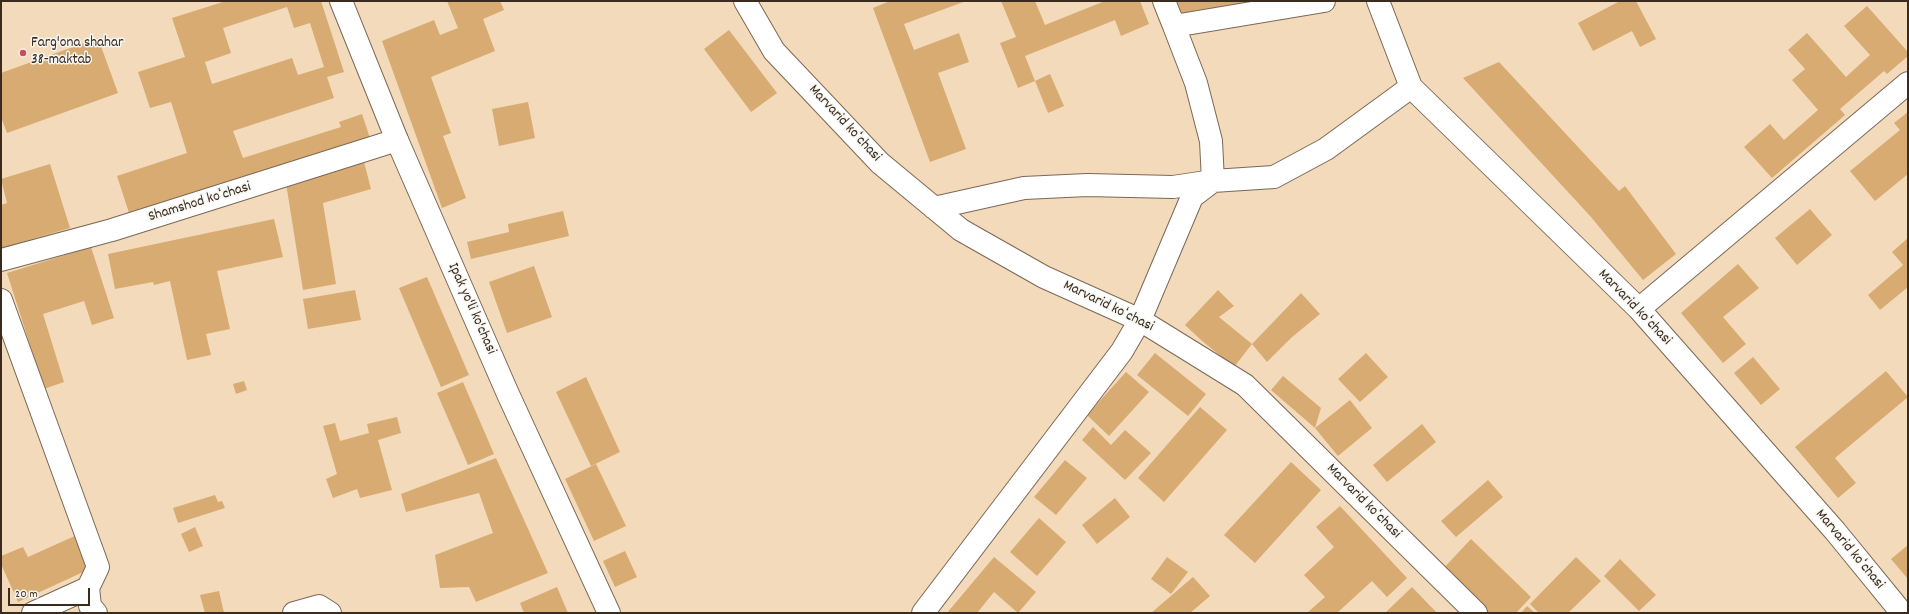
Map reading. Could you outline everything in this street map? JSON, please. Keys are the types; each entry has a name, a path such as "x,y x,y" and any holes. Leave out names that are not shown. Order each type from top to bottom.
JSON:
{"street":[{"name":"Ipak yo'li ko'chasi","path":"341,1 397,140 508,394 609,613"},
{"name":"Marvarid koʻchasi","path":"745,1 774,51 880,163 961,230 1044,277 1140,320 1244,385 1476,613"},
{"path":"1164,1 1196,83 1209,134 1213,181"},
{"path":"1174,26 1324,1"},
{"name":"Marvarid koʻchasi","path":"1378,1 1411,87 1639,309 1835,531 1902,613"},
{"path":"1639,309 1908,83"},
{"path":"934,208 1024,188 1087,185 1173,187 1213,181 1274,177 1326,149 1411,87"},
{"name":"Shamshod koʻchasi","path":"1,260 119,228 397,140"},
{"path":"923,613 1122,351 1140,320 1192,197 1213,181"},
{"path":"1,300 98,567 88,588 90,606 96,613"},
{"path":"33,613 88,588"},
{"path":"294,613 319,606 330,613"}],"building":[{"path":"226,1 321,1 344,72 327,77 334,98 233,131 243,158 341,127 339,122 362,114 370,138 130,216 117,176 187,153 171,102 150,108 138,72 185,57 172,18","holes":["287,7 294,28 310,23 324,67 298,75 292,58 212,84 205,62 231,53 223,28"]},
{"path":"447,1 500,1 504,10 483,19 495,51 431,77 451,133 443,136 466,198 442,208 382,41 434,20 440,35 458,28"},
{"path":"890,1 966,1 904,24 914,50 959,33 969,62 938,73 966,149 930,162 873,8"},
{"path":"1001,1 1035,1 1045,25 1105,1 1140,1 1149,24 1121,36 1115,20 1025,56 1035,81 1018,88 1000,43 1016,37"},
{"path":"1177,1 1292,1 1183,18"},
{"path":"1620,1 1636,1 1656,39 1640,47 1632,31 1593,51 1578,23"},
{"path":"1867,6 1908,52 1908,56 1887,74 1884,71 1840,109 1845,115 1772,178 1744,147 1770,124 1784,140 1818,110 1792,80 1805,69 1788,50 1807,33 1846,77 1870,55 1844,26"},
{"path":"729,30 777,93 751,112 704,49"},
{"path":"98,38 118,93 7,133 1,117 1,73"},
{"path":"1499,62 1619,191 1625,186 1676,254 1643,280 1591,217 1463,78"},
{"path":"1050,74 1064,106 1048,113 1035,81"},
{"path":"528,102 535,138 499,146 492,109"},
{"path":"1908,112 1908,174 1875,201 1850,171 1900,130 1894,123"},
{"path":"364,162 371,189 323,203 336,284 303,290 286,183"},
{"path":"50,164 70,228 1,248 1,205 7,203 1,179"},
{"path":"1810,209 1832,235 1797,265 1775,238"},
{"path":"563,211 569,236 471,259 467,242 509,232 508,224"},
{"path":"274,219 283,257 217,271 230,329 206,334 211,355 187,360 170,281 154,285 153,282 115,289 108,254"},
{"path":"1908,238 1908,287 1880,310 1868,295 1903,265 1892,252"},
{"path":"91,247 114,318 92,325 84,301 43,314 64,382 44,389 7,273"},
{"path":"1738,264 1759,288 1723,317 1746,344 1723,363 1681,313"},
{"path":"534,266 552,317 507,333 489,282"},
{"path":"427,277 469,375 441,387 399,288"},
{"path":"355,290 361,320 308,329 303,299"},
{"path":"1218,290 1234,306 1219,317 1252,344 1234,367 1185,325"},
{"path":"1301,293 1320,314 1291,338 1267,362 1252,344"},
{"path":"1155,353 1206,394 1188,416 1137,375"},
{"path":"1366,353 1388,377 1360,402 1338,379"},
{"path":"1753,357 1780,389 1761,405 1734,373"},
{"path":"1886,371 1908,397 1835,458 1856,483 1838,498 1795,447"},
{"path":"1126,372 1149,392 1109,436 1087,415"},
{"path":"1283,376 1321,408 1315,428 1271,390"},
{"path":"586,377 620,452 591,466 556,392"},
{"path":"244,381 247,390 236,394 233,384"},
{"path":"463,382 494,454 468,465 437,393"},
{"path":"1350,400 1372,428 1338,456 1315,428"},
{"path":"1200,407 1227,430 1164,502 1138,478"},
{"path":"397,417 401,433 378,440 392,490 360,498 357,489 333,498 326,479 337,474 323,426 335,423 340,441 369,433 367,424"},
{"path":"1422,424 1436,442 1387,482 1373,465"},
{"path":"1093,427 1111,445 1125,430 1151,453 1125,480 1082,440"},
{"path":"496,458 548,573 476,602 469,587 440,588 435,555 493,533 479,493 406,512 401,494"},
{"path":"1065,460 1087,478 1056,515 1034,497"},
{"path":"1291,462 1321,490 1255,563 1224,535"},
{"path":"596,464 626,526 594,541 565,479"},
{"path":"1488,480 1503,497 1456,537 1441,521"},
{"path":"215,495 218,502 222,501 225,508 178,523 173,508"},
{"path":"1115,498 1130,517 1097,544 1082,525"},
{"path":"1340,506 1407,578 1387,597 1372,581 1337,613 1307,613 1325,597 1304,575 1334,547 1316,527"},
{"path":"1039,518 1066,542 1037,576 1010,552"},
{"path":"195,527 203,546 189,552 181,534"},
{"path":"77,535 92,568 18,602 1,564 1,556 23,547 28,557"},
{"path":"1471,539 1531,597 1516,613 1485,613 1441,571"},
{"path":"1908,545 1908,579 1891,559"},
{"path":"625,551 637,577 615,587 603,561"},
{"path":"994,557 1036,592 1018,613 994,592 977,613 947,613"},
{"path":"1167,557 1188,572 1171,594 1151,579"},
{"path":"1576,557 1601,581 1568,613 1539,613 1530,604"},
{"path":"1620,559 1656,595 1639,611 1604,576"},
{"path":"1193,577 1210,596 1190,613 1151,613"},
{"path":"557,587 568,613 524,613 520,603"},
{"path":"1412,587 1437,613 1385,613"},
{"path":"219,591 224,613 205,613 200,595"},
{"path":"1527,606 1535,613 1521,613"}],"place":[{"name":"Farg'ona shahar 38-maktab","path":"23,53"}]}
